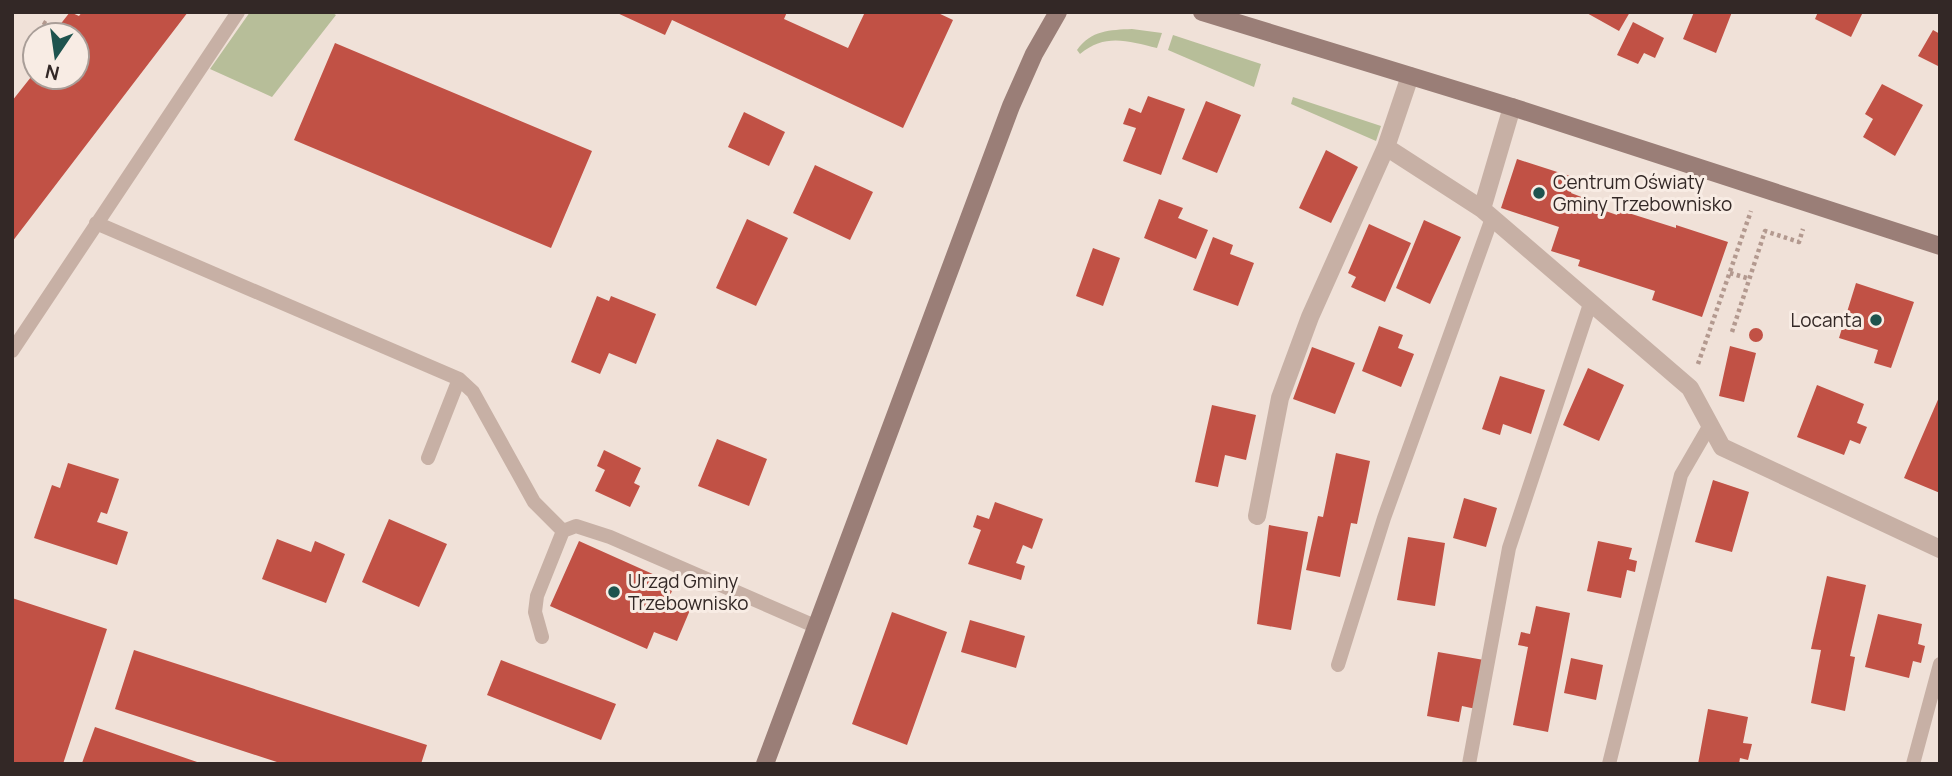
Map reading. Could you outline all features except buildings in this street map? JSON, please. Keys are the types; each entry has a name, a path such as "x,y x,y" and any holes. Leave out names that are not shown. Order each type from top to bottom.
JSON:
{"street":[{"path":"765,764 1012,106 1034,54 1058,12"},
{"path":"1202,12 1512,107 1940,246"},
{"path":"1257,516 1280,398 1310,317 1386,147 1410,76"},
{"path":"1487,214 1512,107"},
{"path":"1386,147 1487,214 1690,388 1722,447 1940,549"}],"lane":[{"path":"12,351 238,12"},
{"path":"1338,665 1384,518 1487,214"},
{"path":"96,223 459,379 473,392 534,502 563,531"},
{"path":"1469,764 1509,548 1591,301"},
{"path":"428,458 459,379"},
{"path":"1609,764 1681,475 1710,425"},
{"path":"542,637 535,612 537,596 563,531 576,526 610,537 817,627"},
{"path":"1913,764 1940,664"}],"path":[{"path":"1690,388 1751,211"},
{"path":"1732,332 1765,231 1799,242 1803,229"},
{"path":"1730,273 1750,279"}],"green space":[{"path":"250,12 331,12 336,15 272,97 210,69"},
{"path":"1132,29 1162,33 1157,48 1117,40 1098,43 1080,54 1077,50 1088,38 1095,35"},
{"path":"1173,35 1261,64 1254,87 1168,50"},
{"path":"1293,97 1381,126 1376,141 1291,104"}],"place":[{"name":"Centrum Oświaty Gminy Trzebownisko","path":"1539,193"},
{"name":"Locanta","path":"1876,320"},
{"name":"Urząd Gminy Trzebownisko","path":"614,592"}]}
